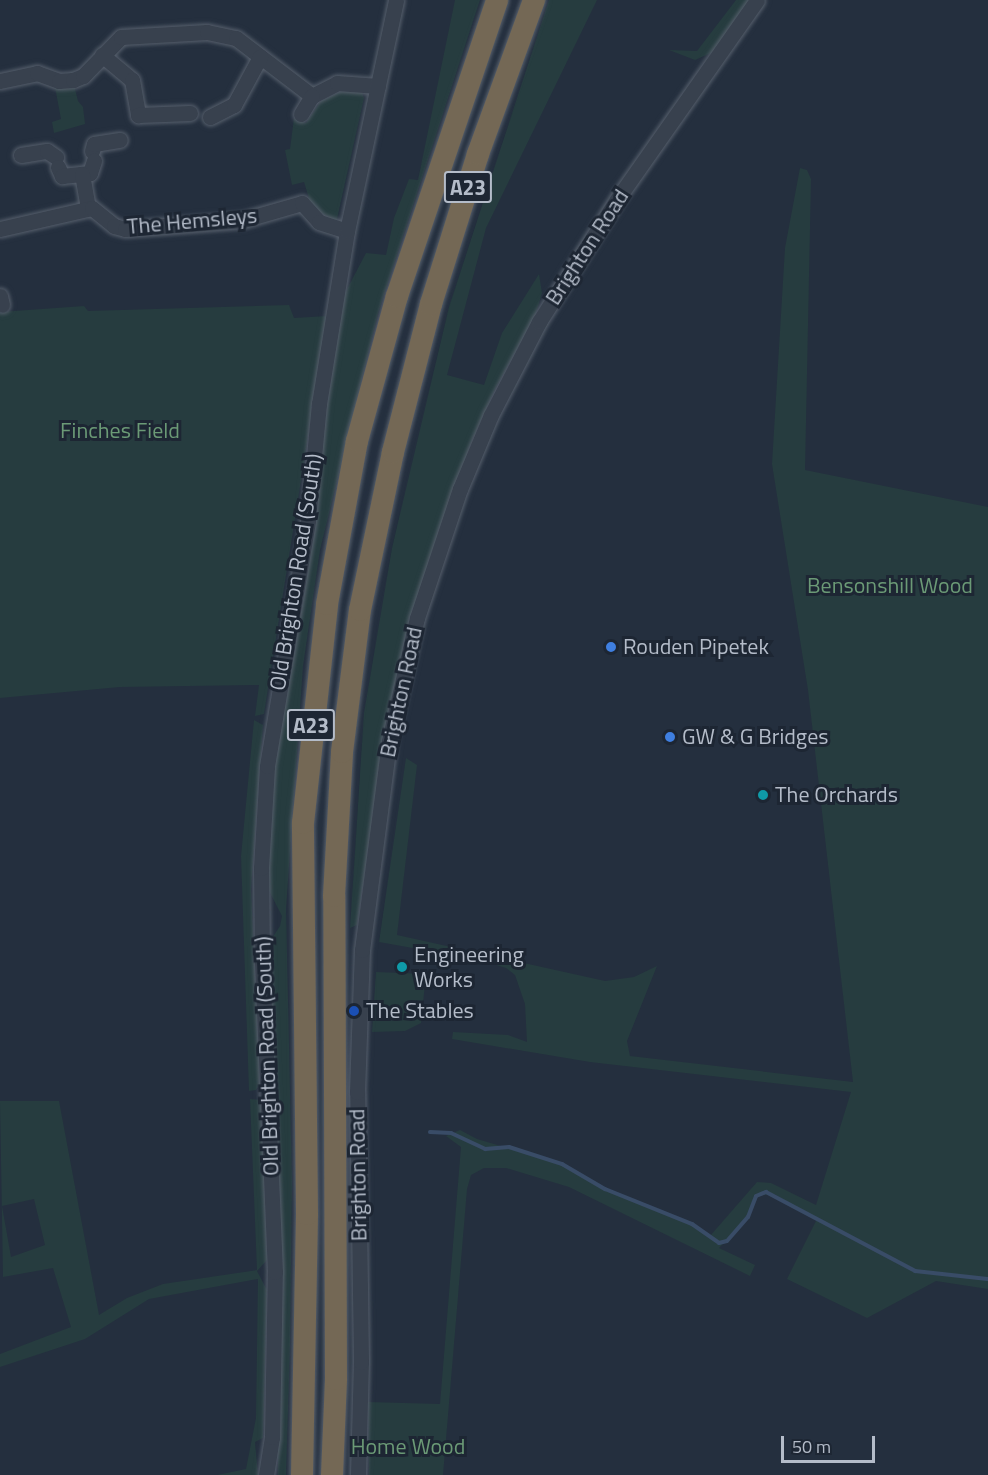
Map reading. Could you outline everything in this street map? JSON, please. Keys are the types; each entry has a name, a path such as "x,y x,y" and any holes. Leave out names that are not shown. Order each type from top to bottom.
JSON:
{"highway":[{"name":"A23","path":"302,1475 307,1214 302,864 308,749 325,615 357,441 397,296 497,0"},
{"name":"A23","path":"332,1475 336,1379 334,885 342,752 359,621 393,452 432,304 478,154 534,0"}],"street":[{"name":"Old Brighton Road (South)","path":"266,1475 272,1437 275,1272 262,960 263,823 272,730 308,520 320,404 346,231 396,0"},
{"name":"Brighton Road","path":"358,1475 361,1362 357,1092 362,950 389,741 417,618 469,468 539,322 620,195 757,0"},
{"path":"0,81 37,73 59,81 73,80 124,36 207,32 231,36 312,96"},
{"path":"102,56 129,78 138,115 190,113"},
{"path":"210,117 234,105 260,57"},
{"path":"300,114 312,96 337,83 378,86"},
{"path":"0,230 87,208 87,167 94,144 120,140"},
{"path":"21,155 47,151 57,162 62,176 87,167"},
{"name":"The Hemsleys","path":"87,208 98,210 114,226 125,229 243,220 300,196 316,220 346,231"}],"green space":[{"path":"455,0 480,0 378,313 320,550 303,666 286,909 292,1182 290,1345 286,1475 278,1475 279,1195 267,946 280,926 282,916 266,885 272,768 344,295 366,253 386,255 394,218 409,179 418,180"},
{"path":"549,0 597,0 486,228 447,375 484,385 502,333 539,274 542,293 535,316 495,389 470,445 377,790 357,925 350,928 364,713 392,548 449,307"},
{"path":"736,0 753,0 713,52 695,60 669,50 697,51"},
{"path":"74,85 78,101 83,107 85,124 54,133 52,122 61,119 55,87"},
{"path":"344,90 362,92 364,98 337,219 333,221 311,205 304,182 292,185 285,150 290,149 294,118 306,123 321,101"},
{"name":"Bensonshill Wood","path":"800,168 807,170 811,179 805,470 988,507 988,1289 936,1281 867,1318 787,1279 817,1219 774,1194 756,1196 748,1217 719,1248 755,1265 750,1276 569,1187 506,1168 484,1168 471,1175 467,1189 443,1475 369,1475 368,1402 440,1404 461,1147 446,1136 460,1130 477,1139 562,1164 605,1189 692,1224 710,1236 757,1182 771,1183 816,1205 851,1092 590,1062 452,1039 453,1032 508,1035 527,1042 525,1004 515,975 506,968 480,960 379,942 406,758 417,765 397,935 605,981 634,977 657,966 627,1041 630,1056 853,1082 808,690 772,464 785,248"},
{"name":"Finches Field","path":"289,305 294,318 327,316 264,714 255,716 259,685 120,687 0,698 0,312 84,306 88,311"},
{"path":"254,720 263,725 251,889 260,1084 256,1090 249,1091 241,856"},
{"path":"376,972 426,974 421,1023 405,1031 372,1032"},
{"path":"250,1099 261,1100 267,1260 257,1271 267,1290 263,1438 255,1442 258,1475 217,1475 246,1469 256,1418 258,1279 149,1299 85,1339 0,1367 0,1354 71,1327 53,1268 3,1277 0,1101 59,1101 99,1315 127,1298 163,1284 257,1270","holes":["34,1199 45,1245 11,1257 2,1206"]}],"waterway":[{"path":"430,1132 451,1133 485,1149 509,1147 562,1164 605,1189 692,1224 719,1243 727,1241 748,1217 756,1196 766,1192 915,1271 988,1279"}],"place":[{"name":"Rouden Pipetek","path":"611,647"},
{"name":"GW & G Bridges","path":"670,737"},
{"name":"The Orchards","path":"763,795"},
{"name":"Engineering Works","path":"402,967"},
{"name":"The Stables","path":"354,1011"}],"park label":[{"name":"Home Wood","path":"408,1447"}]}
